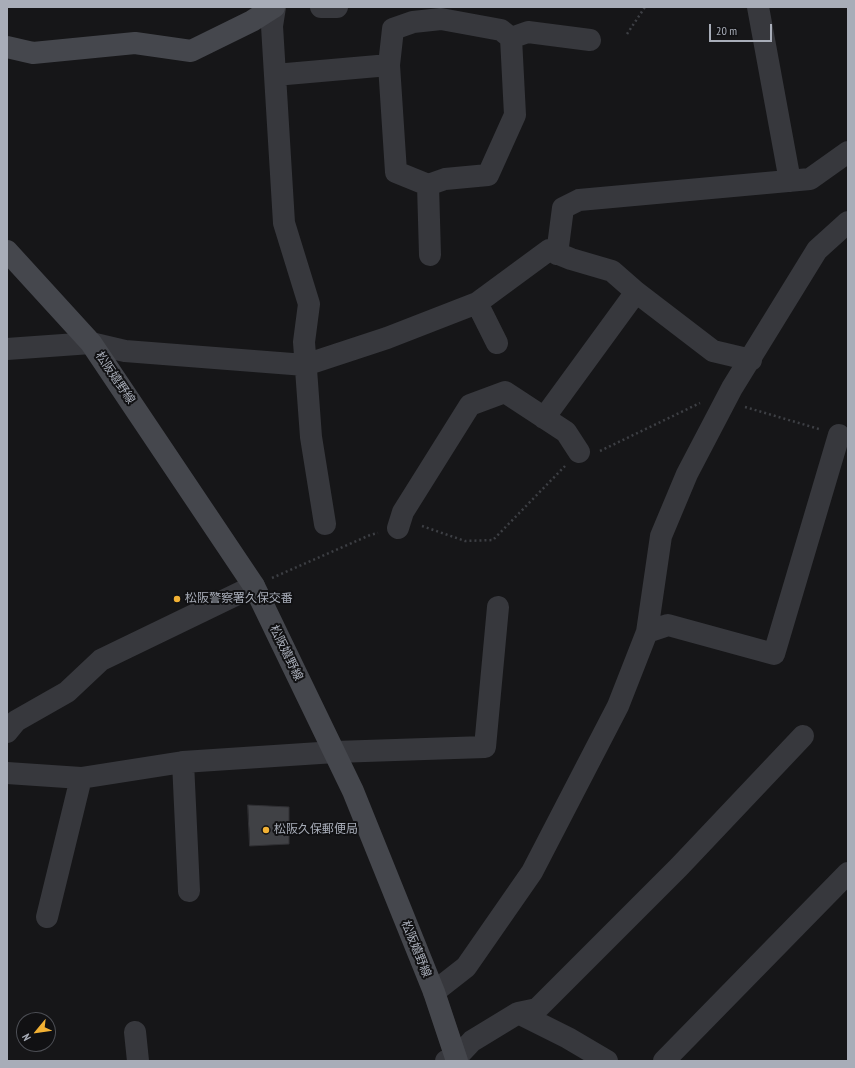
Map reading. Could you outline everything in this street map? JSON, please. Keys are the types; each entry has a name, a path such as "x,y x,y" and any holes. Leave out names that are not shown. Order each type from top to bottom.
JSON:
{"main road":[{"path":"7,47 33,53 135,43 191,51 252,21 274,7"},
{"name":"松阪嬉野線","path":"7,251 91,343 254,586 353,791 434,992 453,1060"}],"street":[{"path":"274,7 272,26 284,223 309,304 304,342 305,365 311,437 326,524"},
{"path":"321,7 337,7"},
{"path":"758,7 790,181"},
{"path":"441,19 501,30 511,38 515,115 488,175 445,179 428,185 396,172 389,65 393,29 413,22 441,19"},
{"path":"511,38 528,32 590,40"},
{"path":"275,75 389,65"},
{"path":"557,254 563,208 579,200 810,179 848,152"},
{"path":"428,185 430,255"},
{"path":"434,992 466,968 532,872 618,706 647,632 661,536 687,474 729,394 817,250 845,229"},
{"path":"7,348 91,343 125,351 305,365 387,338 477,303 549,250 571,259 612,271 636,292 713,351 751,360"},
{"path":"544,418 636,292"},
{"path":"477,303 497,343"},
{"path":"398,528 403,512 470,405 505,392 566,432 579,452"},
{"path":"647,632 668,624 774,654 840,435"},
{"path":"7,732 16,722 67,692 101,660 254,586"},
{"path":"7,773 81,778 183,762 335,752 485,747 498,607"},
{"path":"453,1060 472,1041 518,1013 537,1009 679,868 803,736"},
{"path":"183,762 189,891"},
{"path":"47,917 81,778"},
{"path":"664,1061 848,873"},
{"path":"518,1013 568,1038 607,1061"},
{"path":"135,1032 138,1061"}],"path":[{"path":"627,34 645,7"},
{"path":"254,586 370,535 415,523 465,541 493,540 579,452 596,453 729,394 840,435"}],"building":[{"path":"248,805 289,807 289,844 250,846"}],"place":[{"name":"松阪警察署久保交番","path":"177,599"},
{"name":"松阪久保郵便局","path":"266,830"}]}
